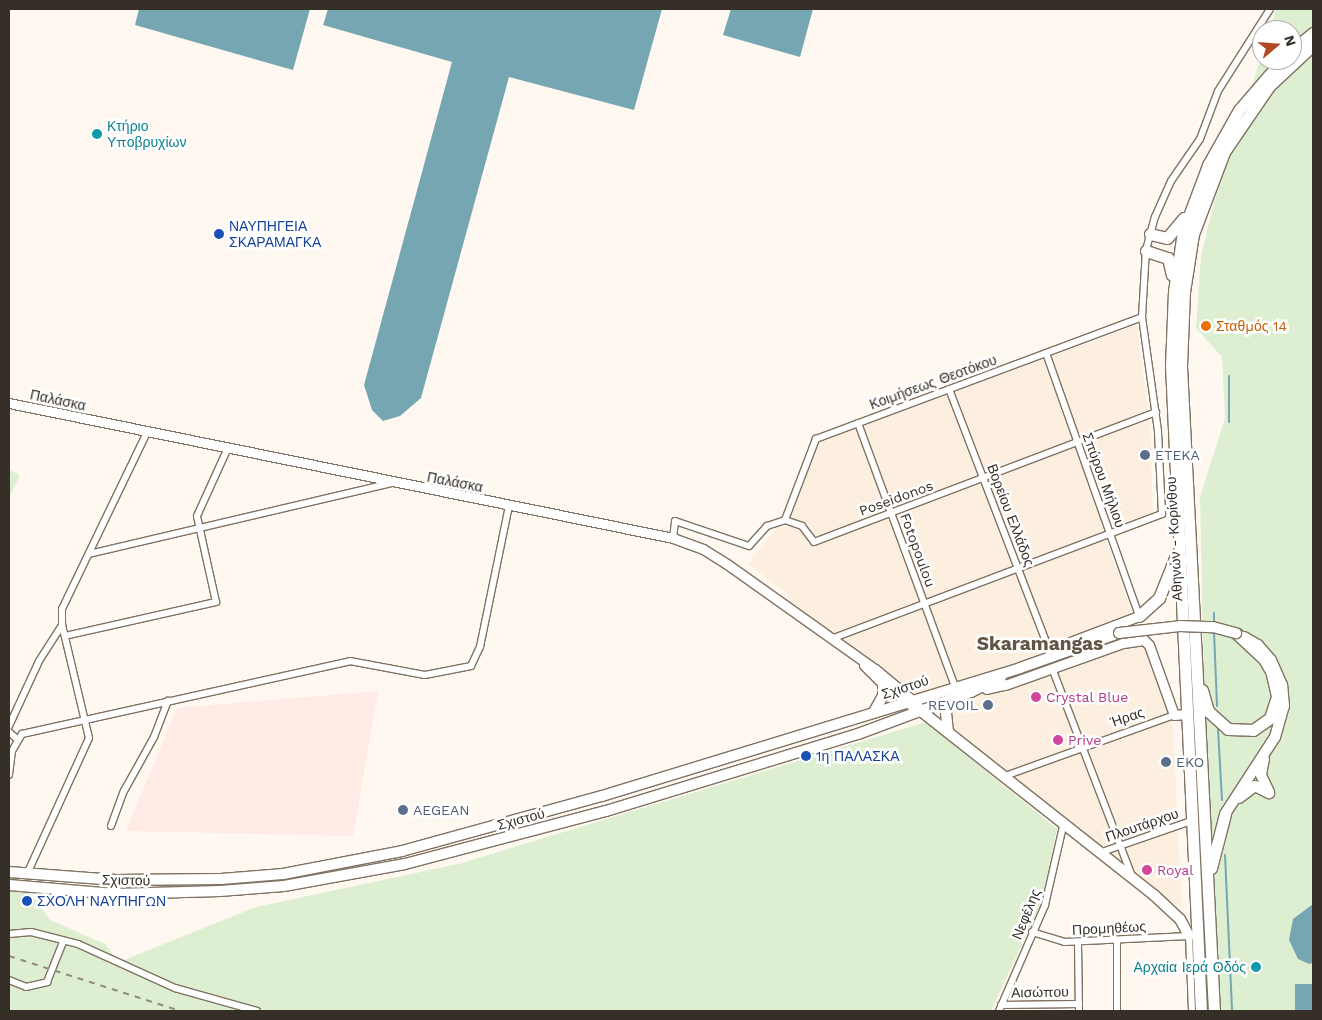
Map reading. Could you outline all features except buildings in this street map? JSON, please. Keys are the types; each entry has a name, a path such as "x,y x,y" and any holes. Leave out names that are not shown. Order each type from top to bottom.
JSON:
{"highway":[{"path":"1302,42 1313,33"},
{"name":"Αθηνών - Κορίνθου","path":"1214,1011 1181,366 1184,292 1193,234 1214,171 1240,124 1269,86 1313,46"},
{"name":"Αθηνών - Κορίνθου","path":"1201,1011 1191,821 1180,714 1178,549 1171,366 1174,291 1183,232 1191,206 1229,126 1253,92 1273,70"},
{"path":"1150,234 1163,238 1171,236 1191,206"},
{"path":"1146,251 1168,258 1174,291"},
{"path":"1139,616 1159,598 1178,549"},
{"path":"1195,651 1204,700 1211,716 1232,730 1258,728 1275,709 1276,685 1264,659 1237,634"},
{"path":"1208,879 1225,814"},
{"path":"1189,936 1200,997"}],"main road":[{"name":"Σχιστού","path":"9,872 116,880 188,880 283,874 402,851 514,821 967,682 1020,668 1119,633 1180,626 1212,627 1237,634 1254,642 1268,656 1283,692 1282,722 1265,754 1225,814"},
{"path":"967,682 1049,650"},
{"name":"Σχιστού","path":"9,885 73,892 153,894 284,886 440,855 606,811 858,734 971,692 1020,668"},
{"path":"874,712 883,696 883,684"},
{"path":"971,692 1005,685"},
{"path":"948,732 946,713 949,700"},
{"path":"922,711 1102,852 1171,910 1189,936"},
{"path":"1225,814 1250,787 1258,786 1269,792 1261,776 1265,754"}],"street":[{"path":"831,639 1162,514 1156,412 1142,317 1146,251 1150,234 1171,181 1200,139 1215,97 1270,9"},
{"name":"Κοιμήσεως Θεοτόκου","path":"785,520 813,441 1142,317"},
{"name":"Σπύρου Μήλιου","path":"1046,353 1139,616"},
{"name":"Βορείου Ελλάδος","path":"949,389 1049,650"},
{"name":"Παλάσκα","path":"9,403 227,450 673,538 703,549 727,564 831,639 862,663 883,684 910,701"},
{"name":"Poseidonos","path":"785,520 802,526 814,542 1078,444 1156,412"},
{"name":"Fotopoulou","path":"858,423 955,686"},
{"path":"27,874 89,738 87,721 62,625 62,609 148,432"},
{"path":"65,636 216,602 197,516 227,450"},
{"path":"89,554 391,483"},
{"path":"9,775 17,739 22,734 350,661 425,675 471,666 480,647 509,506"},
{"path":"673,538 675,521 750,546 767,526 785,520"},
{"path":"1049,650 1139,616"},
{"path":"9,726 39,661 62,625"},
{"path":"1005,685 1123,643 1144,640 1149,645 1180,714"},
{"name":"Παλάσκα","path":"862,663 875,669 922,711"},
{"path":"1052,668 1119,846 1133,878"},
{"path":"111,826 124,791 154,737 168,701"},
{"name":"Ήρας","path":"1005,776 1082,747 1180,714"},
{"path":"9,732 17,739"},
{"name":"Πλουτάρχου","path":"1102,852 1191,821"},
{"name":"Νεφέλης","path":"1000,1008 1050,889 1064,822"},
{"path":"9,934 31,932 94,950 174,988 257,1011"},
{"name":"Προμηθέως","path":"1032,932 1053,940 1078,942 1189,936"},
{"path":"1189,936 1192,1011"},
{"path":"1117,940 1117,1011"},
{"path":"9,980 26,987 47,982 63,942"},
{"path":"1078,942 1079,1008"},
{"name":"Αισώπου","path":"1000,1008 1079,1008"}],"shaded area":[{"path":"1137,325 1150,425 1153,513 1103,532 1173,725 1182,910 789,601 788,594 748,564 777,527 786,528 817,443"},
{"path":"378,691 353,836 126,831 177,708"}],"green space":[{"path":"1276,9 1313,9 1313,1011 1200,1011 1194,982 1205,730 1200,497 1225,418 1222,357 1196,328 1201,256 1215,199 1257,70 1302,70 1302,20 1273,20"},
{"path":"9,469 20,476 9,497"},
{"path":"926,722 1057,829 1042,901 991,1011 9,1011 9,863 50,920 105,944 119,962 256,907 458,864"}],"water":[{"path":"139,9 310,9 293,70 135,25"},
{"path":"328,9 662,9 634,110 509,77 421,398 400,416 383,421 372,410 364,385 452,62 323,25"},
{"path":"731,9 813,9 800,57 723,35"},
{"path":"1313,904 1313,963 1309,964 1298,959 1289,940 1293,919"},
{"path":"1295,984 1313,984 1313,1011 1295,1011"}],"waterway":[{"path":"1229,376 1229,422"},
{"path":"1214,613 1214,623"},
{"path":"1214,631 1217,706"},
{"path":"1218,729 1222,800"},
{"path":"1225,855 1232,1011"}],"railway":[{"path":"9,956 180,1011"}],"place":[{"name":"Κτήριο Υποβρυχίων","path":"97,134"},
{"name":"ΝΑΥΠΗΓΕΙΑ ΣΚΑΡΑΜΑΓΚΑ","path":"219,234"},
{"name":"Σταθμός 14","path":"1206,326"},
{"name":"ETEKA","path":"1145,455"},
{"name":"Crystal Blue","path":"1036,697"},
{"name":"REVOIL","path":"988,705"},
{"name":"Prive","path":"1058,740"},
{"name":"1η ΠΑΛΑΣΚΑ","path":"806,756"},
{"name":"EKO","path":"1166,762"},
{"name":"AEGEAN","path":"403,810"},
{"name":"Royal","path":"1147,870"},
{"name":"ΣΧΟΛΗ ΝΑΥΠΗΓΩΝ","path":"27,901"},
{"name":"Αρχαία Ιερά Οδός","path":"1256,967"}],"district":[{"name":"Skaramangas","path":"1040,644"}]}
